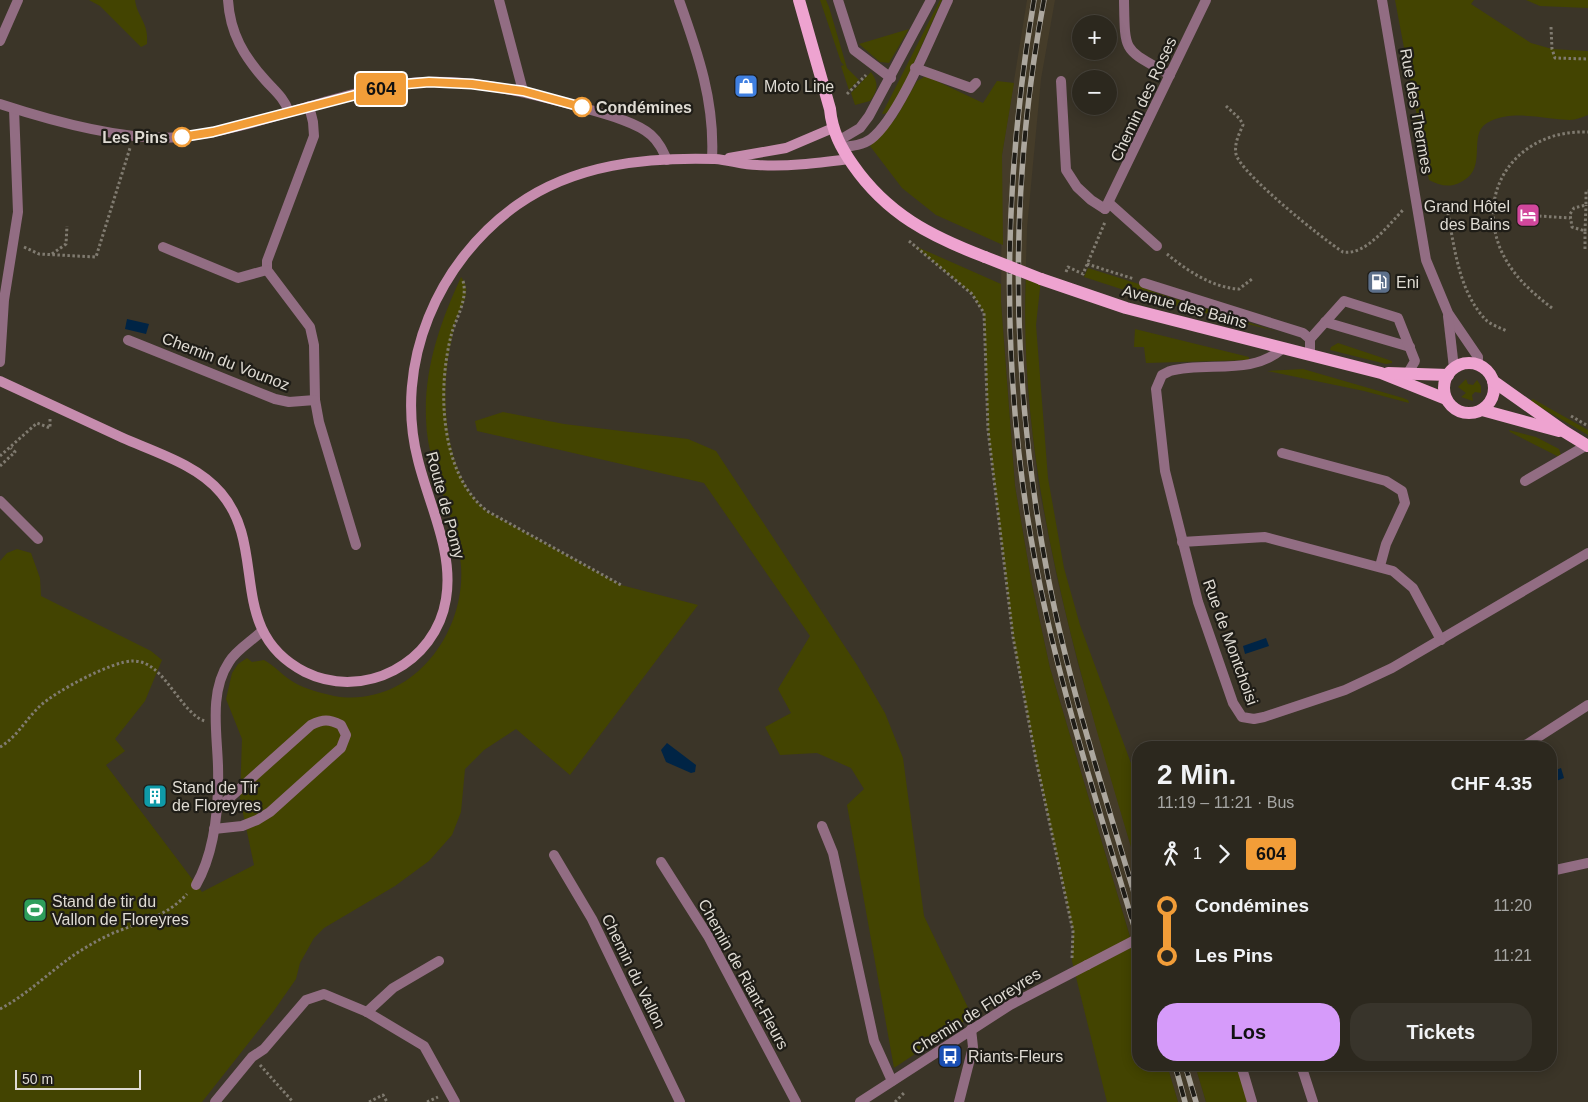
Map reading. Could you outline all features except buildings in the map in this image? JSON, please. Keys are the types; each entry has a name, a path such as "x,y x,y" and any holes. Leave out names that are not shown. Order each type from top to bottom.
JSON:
{"main road":[{"name":"Avenue des Bains","path":"799,0 830,109 833,128 840,144 873,191 893,210 919,227 985,257 1041,279 1126,308 1381,373"},
{"name":"Route de Pomy","path":"0,381 181,464 203,477 220,491 240,525 253,608 262,631 275,649 290,662 319,678 341,682 373,680 396,671 423,649 440,622 446,598 447,567 441,536 417,458 412,420 412,385 425,324 434,301 468,248 485,231 538,191 566,178 595,168 630,162 715,159 786,148 833,128"},
{"name":"Route de Pomy","path":"715,159 754,165 794,165 849,159"},
{"path":"1381,373 1451,372 1470,363 1478,365 1484,368 1493,381 1565,432 1587,445"},
{"path":"1451,372 1444,387 1446,399 1450,405 1461,412 1468,414 1482,410 1565,432"},
{"path":"1381,373 1446,399"},
{"path":"1482,410 1492,398 1493,381"}],"street":[{"path":"0,41 18,0"},
{"path":"228,0 234,35 241,49 249,61 285,101 289,112"},
{"path":"499,0 523,91"},
{"path":"679,0 710,102 715,159"},
{"path":"838,0 854,50 891,78"},
{"path":"840,144 860,128 891,78 932,0"},
{"path":"840,144 866,142 882,129 896,108 948,0"},
{"path":"1124,0 1125,39 1129,49 1170,75"},
{"name":"Chemin des Roses","path":"1108,206 1206,0"},
{"name":"Rue des Thermes","path":"1382,0 1426,260 1448,313 1478,358 1478,365"},
{"path":"915,68 970,88 976,83"},
{"path":"1061,81 1066,170 1077,187 1091,200 1108,206 1157,246"},
{"path":"0,104 94,129 152,138 213,132 394,85 429,82 472,84 523,91 590,110 637,127 650,134 660,145 667,160"},
{"path":"163,247 238,278 267,270 267,261 314,136 309,106"},
{"path":"0,362 2,300 18,212 14,109"},
{"name":"Chemin du Vounoz","path":"267,270 310,327 314,344 315,400 319,422 356,545"},
{"path":"1144,282 1303,333 1310,339"},
{"path":"1310,354 1310,339 1344,301 1398,318 1415,361 1408,373"},
{"name":"Rue des Thermes","path":"1448,313 1451,372"},
{"path":"1325,322 1410,347"},
{"name":"Chemin du Vounoz","path":"128,340 275,399 289,402 315,400"},
{"name":"Rue de Montchoisi","path":"1282,349 1270,359 1251,365 1179,368 1162,375 1156,389 1165,471 1182,542 1212,642 1233,703 1242,717 1254,719 1264,717 1345,690 1392,668 1588,553"},
{"path":"1525,481 1587,445"},
{"path":"1282,453 1386,481 1402,491 1405,503 1386,544 1380,566"},
{"path":"0,501 38,539"},
{"path":"1182,542 1265,537 1380,566 1393,571 1408,582 1441,640"},
{"path":"196,884 208,859 216,810 218,768 215,722 216,698 223,672 230,660 262,631"},
{"path":"1532,741 1588,705"},
{"path":"214,828 242,826 270,812 338,752 346,735 341,725 331,720 322,720 311,725 216,810"},
{"path":"822,826 833,853 874,1041 892,1081"},
{"name":"Chemin du Vallon","path":"554,855 592,918 680,1102"},
{"name":"Chemin de Riant-Fleurs","path":"661,862 708,936 796,1102"},
{"path":"1557,870 1588,863"},
{"name":"Chemin de Floreyres","path":"860,1102 971,1029 1027,995 1132,942"},
{"path":"367,1012 392,988 439,961"},
{"path":"215,1102 252,1057 264,1049 298,1008 313,996 324,994 367,1012 424,1046 455,1102"},
{"path":"958,1102 973,1047 971,1029"},
{"path":"1243,1071 1252,1102"},
{"path":"1303,1071 1313,1102"}],"path":[{"path":"1551,27 1552,49 1555,58 1588,59"},
{"path":"846,94 864,77"},
{"path":"1226,106 1240,119 1243,125 1235,146 1236,156 1248,174 1343,252 1350,253 1366,246 1406,207"},
{"path":"1552,308 1522,284 1510,267 1500,247 1494,223 1494,208 1499,186 1508,168 1524,149 1542,138 1567,131 1588,132"},
{"path":"20,246 29,248 39,254 96,257 131,145"},
{"path":"1585,248 1586,191 1588,191"},
{"path":"1446,203 1460,274 1468,295 1487,322 1507,331"},
{"path":"1585,231 1572,227 1570,218 1574,208 1586,205"},
{"path":"1066,272 1068,267 1083,274 1105,221 1108,206"},
{"path":"1538,216 1570,218"},
{"path":"51,254 66,244 67,226"},
{"path":"909,241 972,294 984,313 988,430 1013,637 1036,760 1073,930 1072,961"},
{"path":"1157,246 1182,266 1230,289 1245,286 1252,279"},
{"path":"1087,264 1144,282"},
{"path":"452,271 461,277 465,289 452,334 444,387 445,416 447,438 462,483 472,498 487,511 621,585"},
{"path":"0,456 38,423 50,428 49,404"},
{"path":"0,466 15,452 11,448"},
{"path":"0,747 10,741 28,718 50,697 71,684 110,667 132,661 143,662 157,672 201,720 215,722"},
{"path":"0,1009 28,993 72,957 102,938 158,918 172,909 196,884"},
{"path":"252,1057 293,1102"},
{"path":"895,1102 904,1093"},
{"path":"369,1102 383,1095 387,1102"}],"shaded area":[{"path":"89,0 135,0 145,25 147,44 141,47 100,6"},
{"path":"820,0 826,0 829,7 847,68 859,80 849,90 841,66 844,65 841,62"},
{"path":"940,0 942,0 904,85 888,113 882,114"},
{"path":"1027,0 1055,0 1041,79 1027,228 1025,297 1028,393 1038,483 1057,578 1078,664 1132,850 1132,943 1050,668 1032,585 1015,486 1001,302 1002,155"},
{"path":"1395,0 1474,0 1471,4 1531,43 1552,49 1588,51 1588,115 1570,120 1507,116 1487,123 1481,128 1478,135 1476,161 1474,169 1469,176 1457,184 1449,186 1437,184 1429,180"},
{"path":"1526,0 1588,0 1588,8 1540,6"},
{"path":"909,29 889,63 880,62 859,44"},
{"path":"871,72 876,83 875,94 870,101 855,105 851,93"},
{"path":"926,76 983,103 997,81 1014,83 1002,155 1003,245 936,215 902,188 870,146 896,118 917,81"},
{"path":"915,246 1001,284 1015,486 1032,585 1050,668 1132,943 1132,1071 1169,1071 1178,1102 1107,1102 1072,961 1073,930 1036,760 1013,637 988,430 984,313 972,294"},
{"path":"1088,268 1142,285 1154,292 1275,331 1155,300 1084,277"},
{"path":"1026,273 1041,279 1036,325 1048,478 1064,568 1080,625 1132,766 1132,850 1075,652 1057,577 1043,502 1032,426 1026,350"},
{"path":"461,277 466,286 466,295 455,323 450,347 447,367 446,412 454,458 462,479 473,497 488,512 621,585 698,605 570,775 516,729 484,750 465,769 461,812 452,835 429,861 395,886 324,928 314,938 300,963 296,979 273,1012 202,1102 0,1102 0,561 7,553 17,549 31,553 40,578 41,596 151,651 162,660 145,701 115,739 125,751 106,765 202,892 254,865 240,799 242,739 226,699 232,673 238,664 247,658 252,662 264,660 291,681 304,687 334,696 361,697 387,691 409,679 428,662 443,641 454,617 460,592 461,566 454,529 431,456 426,419 426,400 435,346 446,311"},
{"path":"1135,329 1249,357 1249,360 1146,363 1144,347 1134,347"},
{"path":"1338,343 1392,361 1392,363 1386,364 1330,350 1331,347"},
{"path":"1303,369 1403,398 1408,400 1409,403 1364,391 1267,371"},
{"path":"1466,379 1468,384 1473,385 1477,380 1481,386 1481,393 1475,392 1472,395 1473,401 1461,397 1466,393 1458,387"},
{"path":"1533,399 1588,430 1588,435 1530,401"},
{"path":"503,412 564,424 688,439 716,451 857,665 885,713 903,758 924,916 972,1016 894,1068 847,805 864,789 851,768 817,753 780,755 765,727 791,713 778,689 810,636 704,483 477,431 475,421"},
{"path":"1509,430 1536,437 1559,449 1561,455 1559,457"},
{"path":"1169,1071 1197,1071 1206,1102 1178,1102"},
{"path":"1197,1071 1243,1071 1252,1102 1206,1102"}],"water":[{"path":"127,319 149,324 146,334 125,329"},
{"path":"1266,638 1269,646 1245,654 1243,646"},
{"path":"667,743 696,765 695,772 691,773 666,762 661,750"},
{"path":"1561,768 1564,778 1557,781 1557,770"}],"railway":[{"path":"1034,0 1023,77 1010,232 1010,310 1013,387 1020,464 1047,618 1067,700 1132,920"},
{"path":"1044,0 1032,72 1024,144 1020,216 1021,361 1027,433 1036,505 1057,619 1089,744 1132,886"},
{"path":"1177,1071 1185,1102"},
{"path":"1187,1071 1196,1102"}],"bus line":[{"name":"604","path":"182,137 213,132 394,85 429,82 472,84 523,91 582,107"}],"place":[{"name":"Moto Line","path":"746,86"},
{"name":"Condémines","path":"582,107"},
{"name":"Les Pins","path":"182,137"},
{"name":"Grand Hôtel des Bains","path":"1528,215"},
{"name":"Eni","path":"1379,282"},
{"name":"Stand de Tir de Floreyres","path":"155,796"},
{"name":"Stand de tir du Vallon de Floreyres","path":"35,910"},
{"name":"Riants-Fleurs","path":"950,1056"}]}
